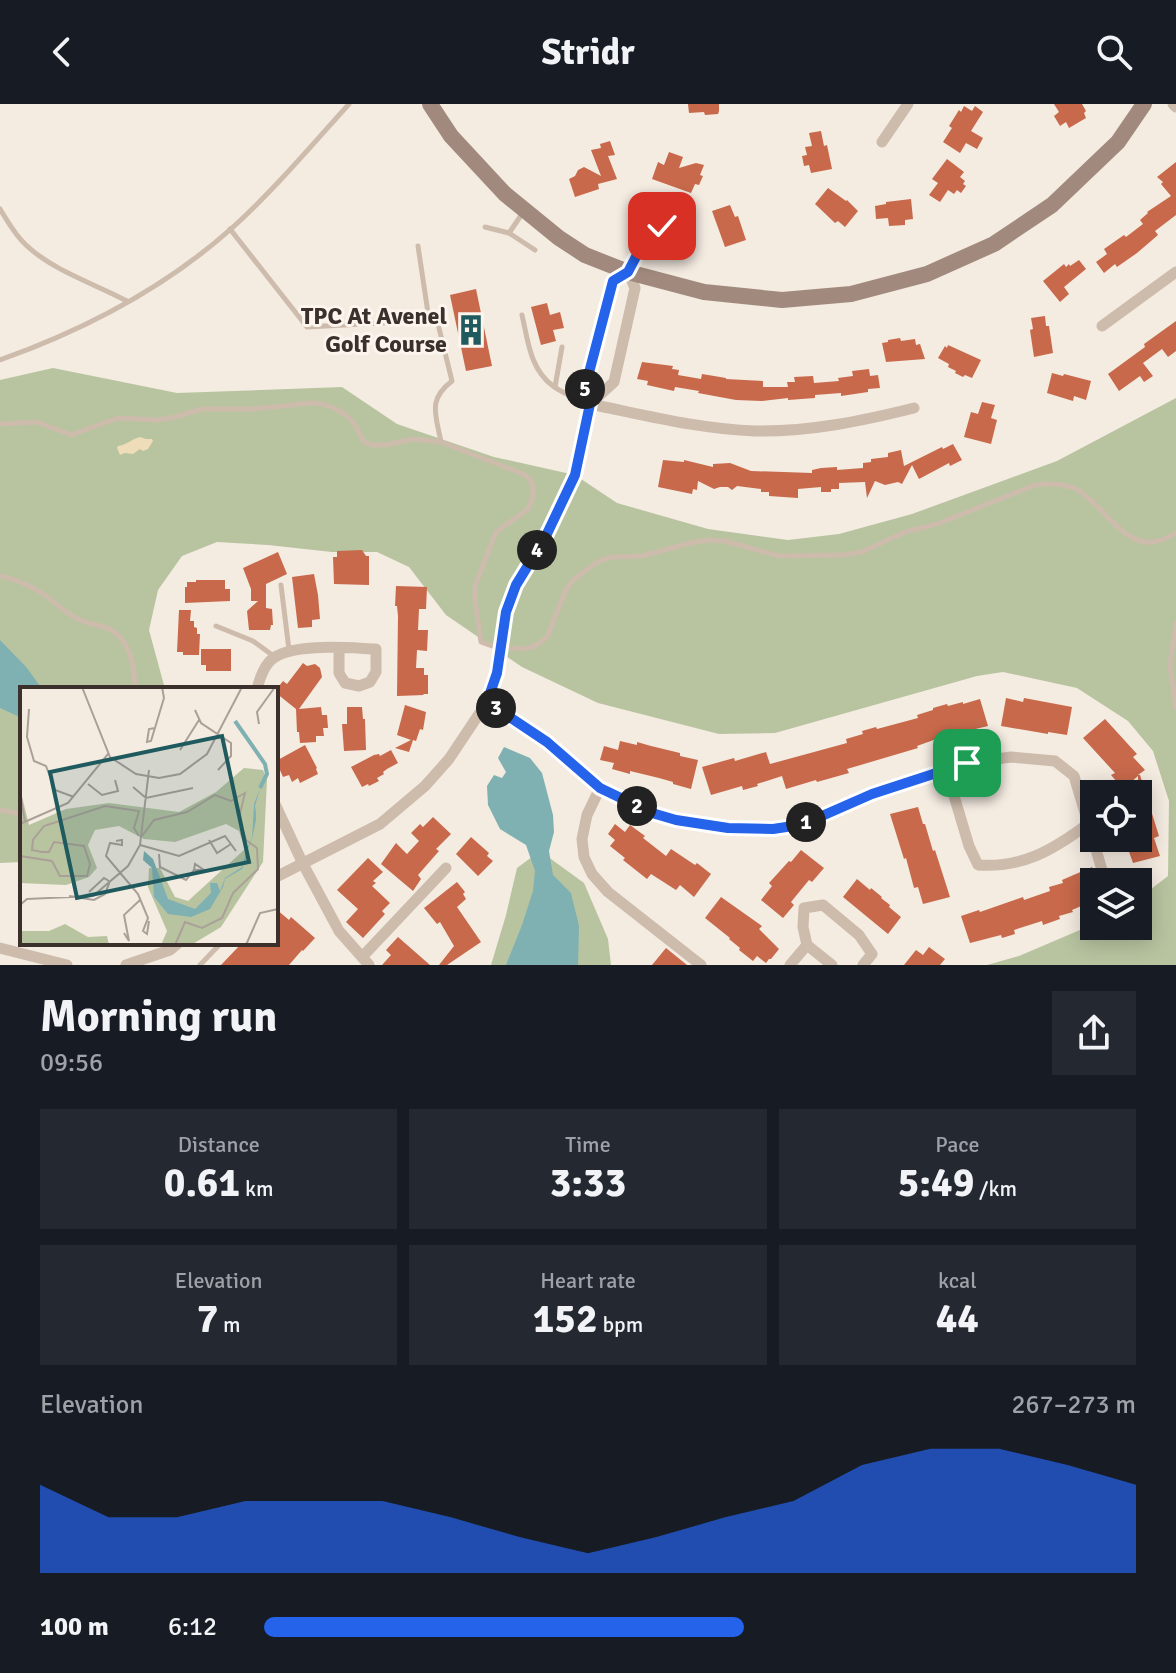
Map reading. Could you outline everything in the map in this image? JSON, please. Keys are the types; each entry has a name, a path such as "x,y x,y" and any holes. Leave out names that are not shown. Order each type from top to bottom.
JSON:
{"street":[{"path":"430,104 451,136 505,194 585,255 628,272 704,292 782,300 851,294 927,274 994,244 1052,205 1118,142 1144,104"},
{"path":"882,142 908,104"},
{"path":"278,876 380,824 425,786 449,759 487,702 497,673 506,612 516,585 545,538 575,475 590,404 585,388 613,281 628,272"},
{"path":"590,404 614,382 635,288 628,272"},
{"path":"1102,326 1176,272"},
{"path":"590,404 686,424 756,431 822,427 914,408"},
{"path":"258,687 267,664 275,657 293,649 339,648"},
{"path":"487,702 547,742 600,788 652,813 676,820 728,828 793,826 872,794 946,769 1011,757 1055,761 1074,776 1080,797"},
{"path":"946,769 969,846 978,865 999,867 1024,861 1062,844 1080,830"},
{"path":"600,788 587,815 582,839 584,857 592,874 608,892 701,965"},
{"path":"278,810 339,931 366,961 446,868"},
{"path":"832,965 807,945 803,927 804,908 823,905 859,935 872,954 863,965"},
{"path":"126,965 170,950 176,945"},
{"path":"790,965 807,945"},
{"path":"0,948 67,965"}],"lane":[{"path":"0,360 75,329 173,275 266,195 349,104"},
{"path":"657,205 663,209 666,220 662,226 651,228 644,223 643,216 649,206 657,205"},
{"path":"0,209 27,246 68,272 128,302"},
{"path":"509,233 524,210"},
{"path":"485,227 509,233 535,250"},
{"path":"628,272 651,228"},
{"path":"230,229 307,327 419,321 428,313"},
{"path":"418,246 428,313 438,324 452,381 442,388 434,407 441,442"},
{"path":"522,315 531,356 540,374 554,387 590,404"},
{"path":"554,387 562,347"},
{"path":"0,424 37,422 71,435 118,418 156,420 202,409 322,404 346,415 364,442 372,445 414,439 441,442 523,474 530,479 533,487 528,509 496,532 475,586 481,642 492,646"},
{"path":"511,648 535,646 547,637 573,580 599,561 612,557 642,556 694,542 725,541 779,556 844,555 862,552 905,532 937,524 1035,485 1049,483 1078,490 1120,529 1143,542 1154,542 1176,533"},
{"path":"0,576 44,594 76,619 109,628 119,635 135,671 135,687"},
{"path":"281,585 289,651"},
{"path":"1176,623 1170,665 1176,708"},
{"path":"216,626 253,641 275,657"},
{"path":"0,810 20,814"},
{"path":"200,965 219,945"}],"green space":[{"path":"53,368 177,393 342,387 397,424 494,457 575,475 617,503 708,529 788,540 839,534 912,514 1057,461 1176,398 1176,965 987,965 1019,956 1080,930 1080,940 1152,940 1152,888 1168,876 1169,801 1153,751 1128,721 1077,688 1003,672 977,676 775,733 719,734 598,703 522,667 446,615 409,567 377,552 332,552 217,542 182,556 158,590 149,630 164,687 20,687 20,862 0,863 0,380"},
{"path":"540,851 584,883 608,939 611,965 491,965 517,868"}],"sand":[{"path":"140,437 152,439 148,449 120,455 118,446"}],"water":[{"path":"0,640 41,687 20,687 20,717 0,708"},
{"path":"504,747 530,758 542,773 553,815 554,832 549,851 553,875 571,893 579,926 578,965 506,965 533,891 535,871 526,845 500,829 488,805 487,786 494,775 502,778 506,772 498,758"}],"building":[{"path":"688,104 719,104 719,111 718,114 705,115 704,112 689,113"},
{"path":"1054,104 1082,104 1086,118 1069,128 1066,122 1060,126 1054,116 1059,112"},
{"path":"964,106 972,111 975,106 983,112 971,131 983,138 977,149 966,143 960,153 943,142 952,128 949,126"},
{"path":"821,131 832,169 811,173 809,165 804,166 802,156 807,155 805,147 812,146 809,133"},
{"path":"610,141 615,155 608,156 617,179 598,184 599,189 575,197 569,179 584,167 601,176 591,150 601,148 600,144"},
{"path":"669,152 683,157 679,168 696,163 704,165 699,185 695,184 691,193 652,179 658,162 664,165"},
{"path":"947,159 964,172 960,177 966,186 961,193 957,190 954,194 948,190 940,202 929,195 938,183 932,179"},
{"path":"1176,162 1176,215 1155,231 1158,235 1137,253 1104,273 1096,262 1107,254 1104,249 1143,224 1140,220 1147,212 1171,196 1157,177"},
{"path":"828,188 858,211 845,227 838,221 835,223 815,204"},
{"path":"911,199 913,219 905,220 905,225 889,226 888,218 876,219 875,206"},
{"path":"730,205 735,217 738,216 746,240 725,247 712,211"},
{"path":"1079,260 1086,269 1064,287 1069,294 1060,302 1043,281 1064,264 1070,266"},
{"name":"TPC At Avenel Golf Course","path":"476,289 492,366 466,371 450,295"},
{"path":"547,303 550,315 560,312 564,328 553,330 556,341 541,345 531,307"},
{"path":"1045,316 1053,353 1034,357 1031,318"},
{"path":"1176,321 1176,351 1168,357 1162,349 1143,363 1153,376 1144,382 1140,376 1119,391 1108,374"},
{"path":"900,338 901,341 915,339 925,359 886,362 882,343"},
{"path":"948,345 981,360 972,378 955,373 948,367 949,364 938,358"},
{"path":"642,362 673,366 672,369 679,370 678,375 701,379 702,374 763,381 763,387 788,387 787,382 795,382 794,377 813,376 814,383 839,381 838,378 853,376 852,371 869,369 870,376 878,375 880,388 841,396 841,393 788,400 736,400 699,391 675,387 674,391 647,385 648,381 637,379"},
{"path":"1052,373 1091,381 1086,400 1074,396 1073,401 1047,393"},
{"path":"982,402 995,405 991,418 997,420 991,444 964,437 971,412 978,414"},
{"path":"953,444 962,460 950,466 949,463 919,479 912,465 902,484 885,485 875,481 867,498 865,482 839,483 839,489 831,489 831,492 821,492 821,487 798,489 798,498 769,496 769,492 761,492 761,489 737,486 732,490 728,487 714,489 698,481 697,490 693,489 692,494 658,487 663,460 684,460 713,467 713,464 730,463 751,471 812,473 812,470 821,468 863,468 863,463 871,462 871,459 888,457 888,453 901,450 904,466"},
{"path":"362,550 369,556 369,585 334,584 333,557 337,557 337,551"},
{"path":"278,552 287,574 266,584 266,608 272,609 273,625 270,630 249,630 247,611 258,601 251,601 251,589 243,568"},
{"path":"314,574 320,619 312,620 312,627 298,628 292,577"},
{"path":"225,580 225,589 230,589 230,601 185,603 187,582"},
{"path":"396,586 427,587 426,609 419,609 418,630 428,630 427,651 417,650 416,668 424,668 424,675 428,675 428,694 397,696"},
{"path":"179,610 191,610 190,621 194,621 197,634 200,634 199,655 177,652"},
{"path":"201,649 231,649 231,671 206,671 206,665 201,665"},
{"path":"303,663 307,666 315,664 320,668 322,677 299,709 321,707 322,715 327,715 328,728 323,728 324,736 316,736 316,742 300,743 296,709 278,695 278,687 283,681 287,684"},
{"path":"1006,698 1023,702 1024,698 1072,707 1067,735 1001,726"},
{"path":"980,699 988,726 942,737 817,782 786,789 782,776 758,786 743,790 742,786 711,795 702,767 766,752 770,764 847,743 846,739 863,734 862,731 918,718 917,715 933,708"},
{"path":"405,705 426,712 423,730 420,729 416,741 413,740 409,752 395,748 411,740 397,735"},
{"path":"347,707 362,707 366,750 344,751 342,724 347,724"},
{"path":"1105,719 1137,754 1133,757 1145,770 1138,775 1142,780 1138,780 1138,776 1133,780 1115,780 1111,775 1115,773 1083,738"},
{"path":"620,741 637,745 637,742 698,760 691,789 659,778 612,769 614,763 600,760 604,746 618,750"},
{"path":"305,745 318,774 300,783 298,778 292,782 289,775 283,777 278,760"},
{"path":"391,750 398,763 383,772 377,778 379,781 362,787 351,767"},
{"path":"918,807 950,897 923,904 918,887 914,888 890,814"},
{"path":"1152,814 1159,836 1154,838 1160,856 1133,863 1129,852 1152,852"},
{"path":"433,817 451,834 418,875 421,879 413,891 381,864 396,843 407,854 419,841 411,833"},
{"path":"615,824 625,832 630,825 666,856 671,849 711,874 694,897 680,885 676,890 651,874 647,879 610,846 615,840 608,834"},
{"path":"471,837 489,853 487,856 493,861 478,876 456,854"},
{"path":"801,850 824,868 812,882 809,880 791,902 794,905 783,918 761,900 772,886 769,883"},
{"path":"368,858 383,872 372,886 390,903 382,911 385,914 363,938 346,922 358,909 337,890"},
{"path":"1080,872 1080,907 1073,912 1043,925 1042,921 1014,930 1015,934 1002,938 1001,935 970,943 961,916 1050,891 1049,887 1063,883 1062,880"},
{"path":"857,879 882,897 901,917 888,934 843,897"},
{"path":"457,882 466,899 457,907 481,942 447,965 439,965 454,946 440,922 437,924 424,908"},
{"path":"721,897 762,926 759,929 779,949 766,963 757,956 753,961 705,918"},
{"path":"278,911 289,920 291,917 315,938 289,965 221,965 240,945 278,945"},
{"path":"398,937 430,965 382,965 391,955 386,950"},
{"path":"929,947 945,959 940,965 904,965 916,950 923,955"},
{"path":"666,948 687,965 652,965"}],"place":[{"name":"TPC At Avenel Golf Course","path":"471,330"}],"route":[{"path":"662,226 651,228 628,272 613,281 585,388 590,404 575,475 545,538 516,585 506,612 497,673 487,702 547,742 600,788 652,813 728,828 793,826 872,794 967,763"}]}
